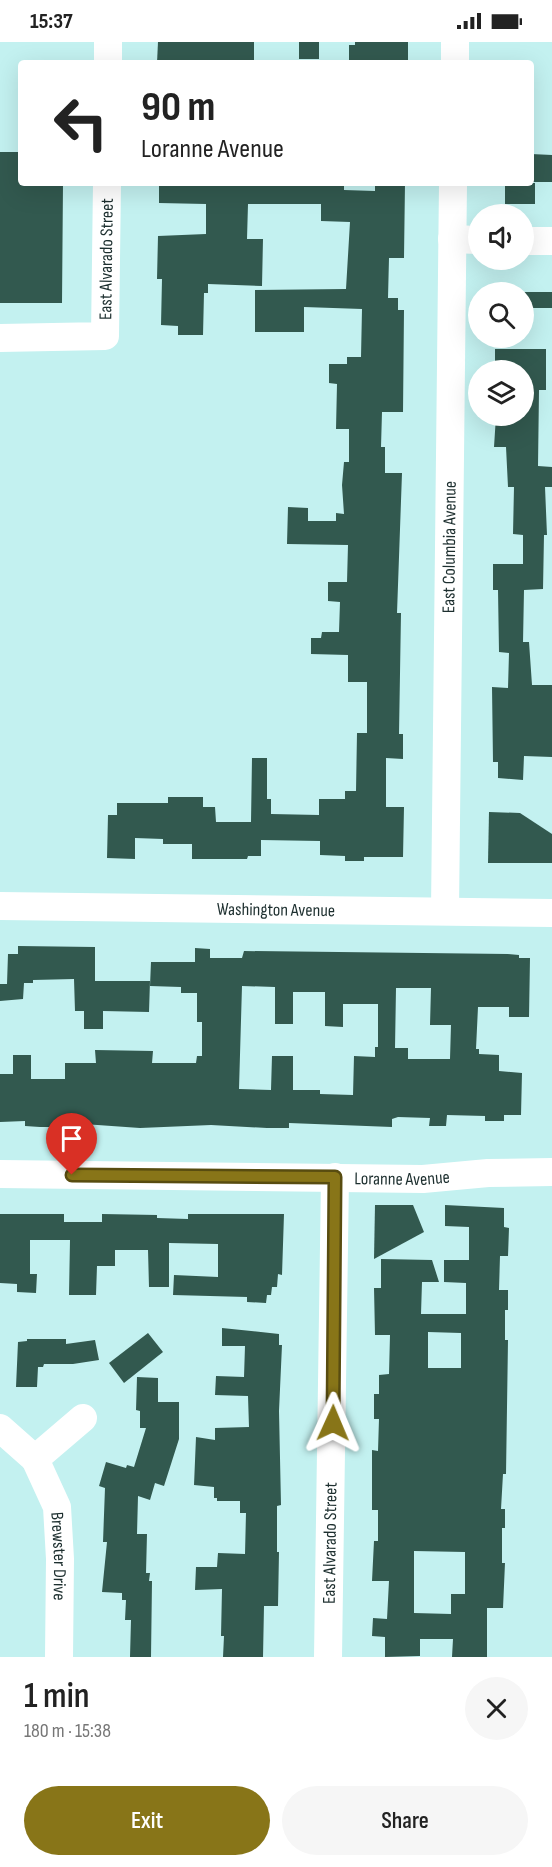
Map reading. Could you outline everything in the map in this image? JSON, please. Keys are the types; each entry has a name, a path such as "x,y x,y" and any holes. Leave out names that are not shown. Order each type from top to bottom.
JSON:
{"street":[{"path":"108,42 108,60"},
{"path":"455,42 455,60"},
{"name":"East Alvarado Street","path":"0,338 105,336 107,186"},
{"name":"East Columbia Avenue","path":"445,911 465,240 454,186"},
{"path":"534,241 552,241"},
{"name":"Washington Avenue","path":"0,906 552,913"},
{"name":"Loranne Avenue","path":"0,1174 423,1179 488,1173 552,1172"},
{"name":"East Alvarado Street","path":"328,1657 335,1177"},
{"path":"0,1428 35,1460 83,1418"},
{"name":"Brewster Drive","path":"35,1460 57,1507 60,1559 59,1657"}],"building":[{"path":"158,42 254,42 254,60 157,60"},
{"path":"299,42 319,42 319,59 299,59"},
{"path":"355,42 408,42 408,60 349,60 349,45 355,45"},
{"path":"0,152 18,152 18,186 63,186 62,303 0,303"},
{"path":"534,154 552,155 552,182 534,182"},
{"path":"535,183 534,204 505,204 505,186 534,186"},
{"path":"159,186 344,186 344,190 375,191 375,186 405,186 404,258 389,258 388,298 398,298 398,310 404,310 403,412 382,412 381,447 385,447 385,473 402,473 397,613 401,613 399,734 403,734 403,759 386,758 386,807 404,807 403,857 364,857 364,861 345,861 345,856 320,855 320,841 261,840 261,856 248,856 247,859 192,859 192,844 163,844 163,839 135,838 135,859 107,858 108,815 117,815 117,803 168,803 168,797 203,797 203,807 215,807 216,822 251,822 252,758 267,758 267,799 271,799 271,814 319,815 319,799 345,799 345,791 356,791 357,733 367,733 367,682 348,682 348,655 311,654 311,638 321,638 322,632 339,632 340,602 328,601 328,582 347,582 348,545 287,544 288,507 308,508 308,521 336,521 336,513 344,514 342,485 344,462 349,462 349,429 336,429 337,384 329,383 329,364 347,364 347,357 361,357 362,309 304,307 304,332 255,332 255,290 346,289 350,222 321,221 321,204 248,204 247,239 263,239 262,286 208,284 208,293 204,293 203,335 178,335 178,326 161,325 162,279 157,279 158,236 206,234 206,204 159,203"},
{"path":"534,292 552,292 552,308 534,308"},
{"path":"495,349 546,349 546,390 539,390 538,466 552,467 552,487 545,487 547,535 544,535 543,589 524,590 523,642 529,642 532,685 552,685 552,757 524,756 523,780 498,778 498,762 493,762 492,687 508,688 509,653 499,652 498,590 493,590 493,564 523,564 523,535 513,534 514,487 508,487 506,447 494,447 495,426 534,426 534,360 495,360"},
{"path":"489,812 520,813 552,834 552,863 488,863"},
{"path":"18,946 95,947 95,981 150,981 149,1012 103,1011 103,1029 84,1029 84,1011 75,1011 74,979 33,980 33,983 24,983 23,999 0,1001 0,984 7,984 8,954 18,954"},
{"path":"195,948 210,949 210,958 242,958 244,951 508,954 519,955 519,958 530,958 529,1017 509,1017 509,1007 478,1007 476,1049 479,1049 479,1054 499,1055 499,1071 522,1073 521,1115 504,1115 504,1121 485,1121 485,1116 447,1115 446,1126 429,1126 430,1118 398,1117 392,1119 392,1127 289,1123 289,1128 211,1125 140,1128 55,1122 55,1127 40,1127 25,1126 25,1121 0,1122 0,1074 13,1074 13,1055 31,1055 31,1079 65,1079 65,1063 96,1063 95,1050 153,1051 152,1063 196,1063 197,1056 202,1056 202,1022 197,1022 197,993 181,993 181,987 150,986 151,962 195,962","holes":["242,986 275,987 275,1024 293,1024 293,992 325,992 325,1026 343,1027 343,1004 378,1004 378,1047 375,1047 375,1057 354,1056 353,1095 320,1094 320,1090 293,1090 293,1056 272,1056 271,1090 239,1089","396,988 431,988 430,1025 451,1025 450,1059 408,1059 408,1048 395,1048"]},
{"path":"375,1205 413,1205 424,1232 374,1259"},
{"path":"445,1205 504,1208 504,1227 509,1228 508,1256 500,1256 499,1290 508,1290 508,1310 505,1310 505,1340 508,1340 506,1474 503,1474 501,1509 505,1509 505,1528 502,1528 502,1563 505,1563 503,1608 487,1608 487,1657 452,1657 453,1639 420,1639 420,1656 385,1657 385,1637 372,1636 373,1618 387,1619 389,1581 372,1581 374,1541 378,1541 378,1510 372,1510 372,1450 378,1451 379,1419 374,1419 374,1394 379,1394 379,1375 389,1374 390,1335 375,1335 374,1288 381,1288 381,1259 432,1260 439,1282 422,1282 421,1314 466,1314 466,1283 444,1282 444,1260 469,1260 469,1227 445,1226","holes":["428,1332 461,1333 461,1368 428,1368","414,1551 465,1552 465,1594 451,1594 451,1614 414,1613"]},
{"path":"0,1214 64,1214 64,1222 102,1222 102,1214 157,1215 157,1218 188,1219 188,1214 284,1214 282,1275 278,1274 277,1287 272,1287 271,1295 267,1295 266,1303 247,1302 247,1297 173,1295 174,1275 218,1277 218,1244 169,1243 169,1287 149,1287 148,1250 115,1250 115,1266 97,1266 96,1295 69,1295 70,1240 30,1240 30,1274 37,1274 36,1293 17,1292 17,1284 0,1283"},
{"path":"222,1328 279,1334 279,1345 282,1345 279,1411 281,1505 277,1506 278,1606 264,1606 263,1657 223,1657 222,1589 195,1590 196,1567 217,1567 218,1553 245,1554 246,1513 240,1513 240,1501 217,1501 217,1498 214,1498 214,1487 194,1485 196,1437 215,1440 215,1428 249,1427 248,1396 215,1395 216,1376 244,1377 245,1346 222,1346"},
{"path":"148,1333 163,1352 124,1383 109,1363"},
{"path":"27,1339 66,1339 66,1344 95,1340 99,1360 73,1364 44,1364 43,1367 38,1367 37,1387 16,1387 18,1342 27,1341"},
{"path":"137,1377 158,1378 158,1402 179,1402 179,1439 164,1486 155,1483 150,1500 138,1496 137,1534 147,1534 146,1573 150,1573 149,1581 152,1581 151,1657 130,1657 131,1620 125,1620 126,1600 122,1600 122,1593 102,1592 107,1542 103,1542 105,1488 99,1486 106,1462 126,1468 127,1465 134,1467 146,1428 140,1428 140,1411 136,1410"}],"route":[{"path":"72,1175 335,1177 333,1423"}]}
